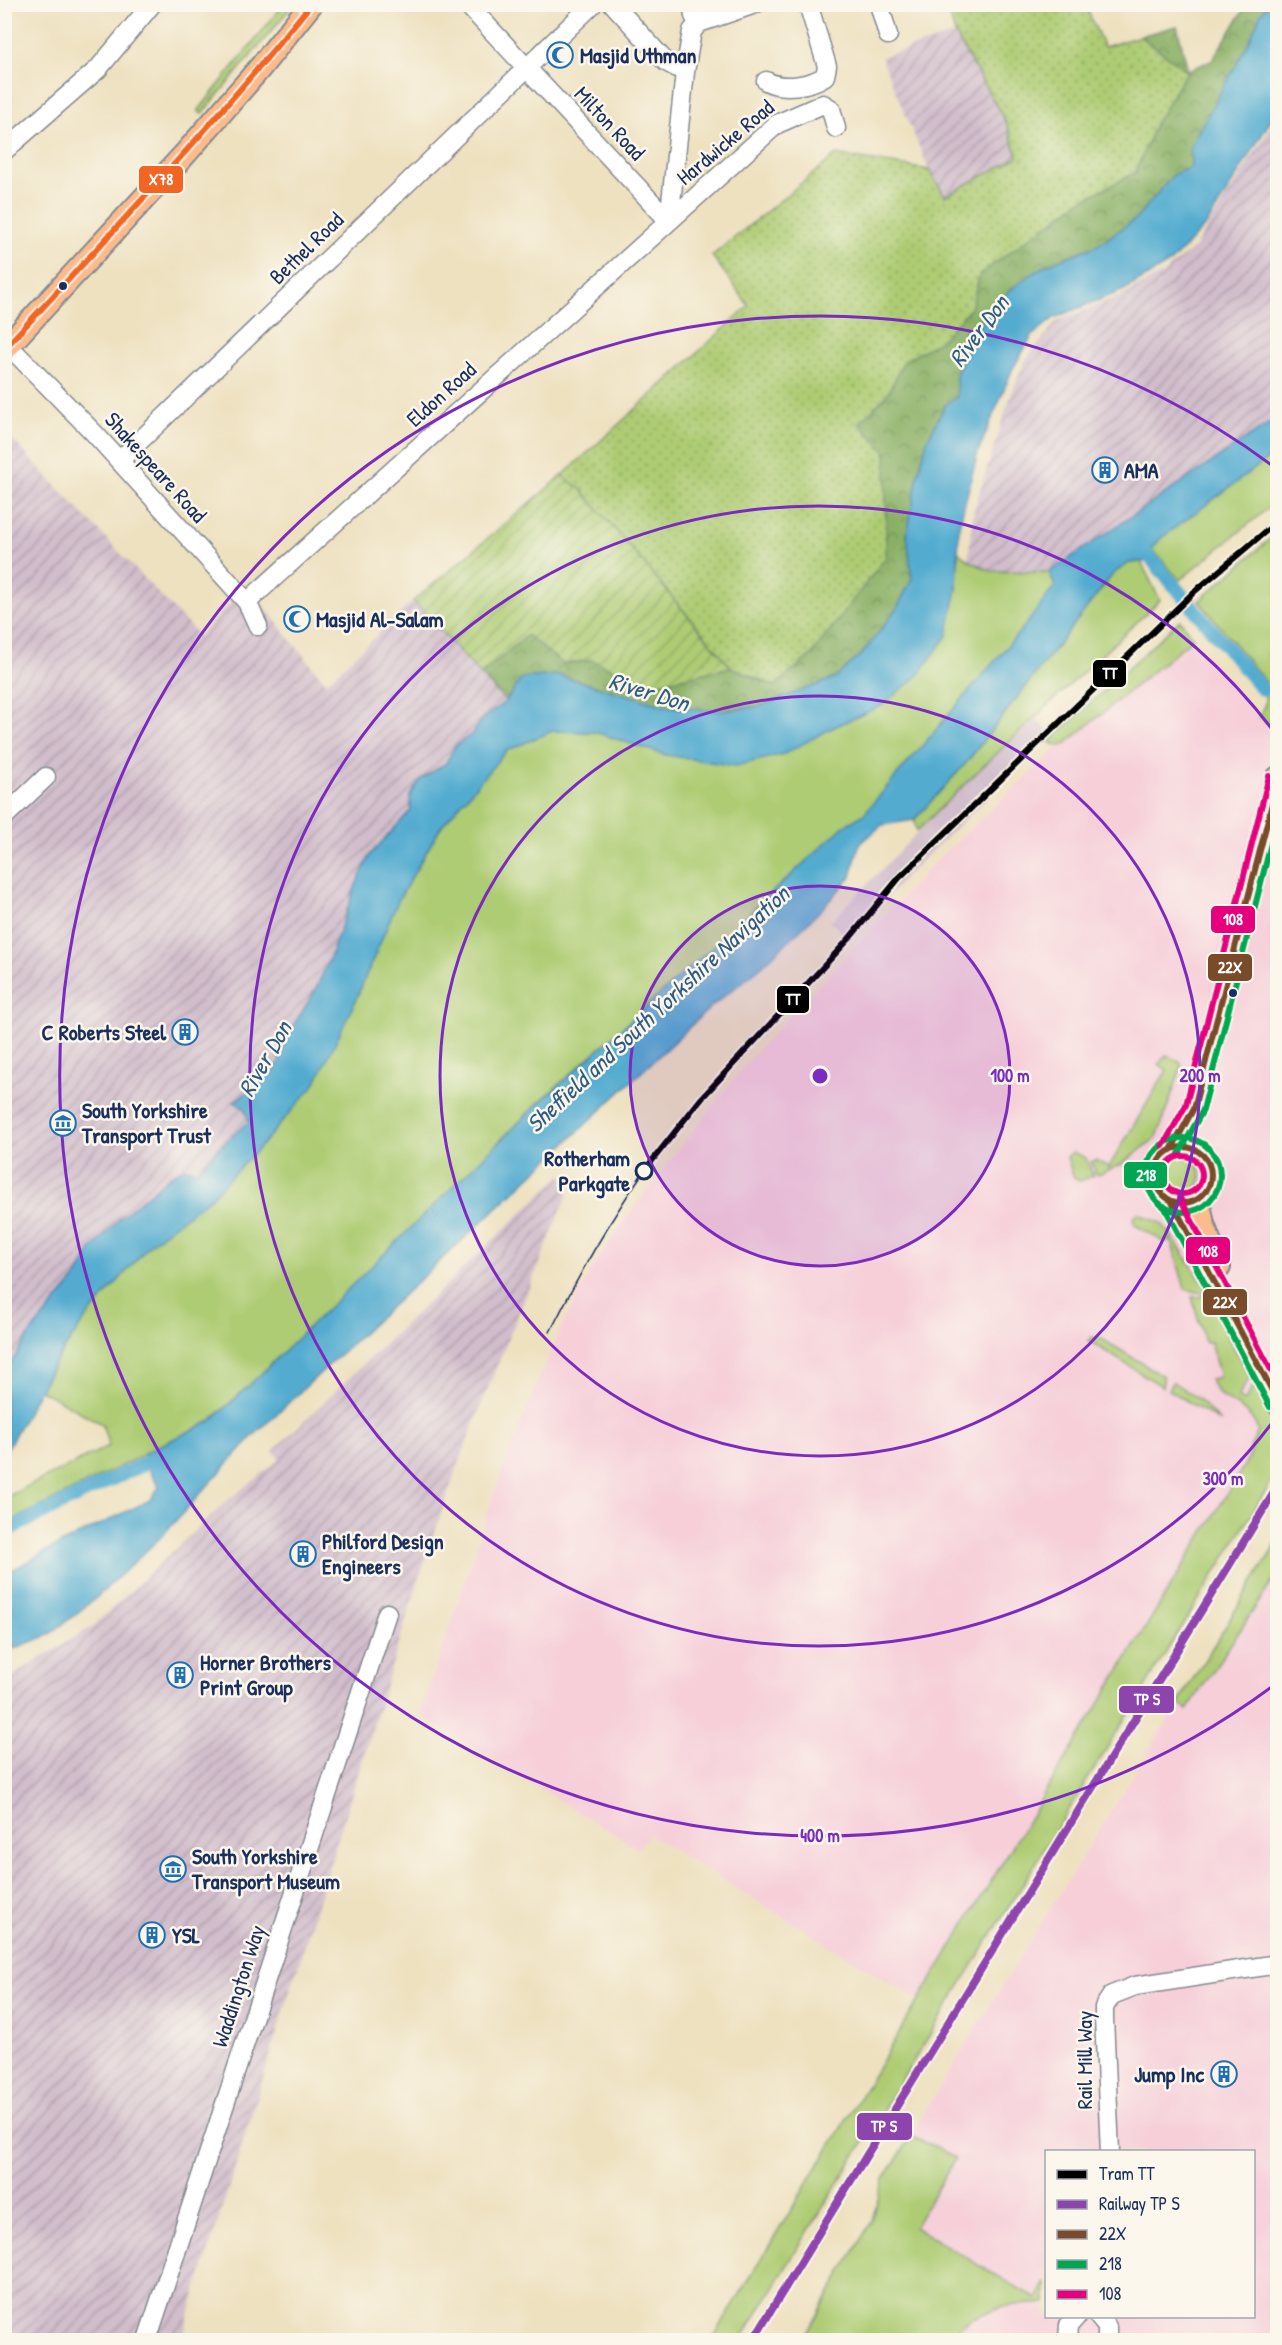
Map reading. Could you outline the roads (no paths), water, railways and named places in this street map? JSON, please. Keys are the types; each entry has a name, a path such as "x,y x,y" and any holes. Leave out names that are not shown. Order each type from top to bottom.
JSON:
{"main road":[{"path":"6,346 193,145 259,69 311,4"},
{"path":"1171,1150 1194,1108 1278,778"},
{"path":"1194,1108 1200,1152"},
{"path":"1172,1202 1190,1203 1198,1200 1208,1190 1212,1174 1207,1159 1200,1152 1180,1147 1171,1150 1161,1158 1155,1173 1159,1191 1172,1202 1278,1403"},
{"path":"1198,1200 1203,1224 1247,1348"}],"street":[{"path":"4,151 98,69 152,4"},
{"name":"Milton Road","path":"467,4 669,221"},
{"name":"Bethel Road","path":"119,461 593,4"},
{"path":"613,4 666,62 685,72"},
{"path":"692,4 694,16 699,23"},
{"path":"669,221 685,72 692,31 699,23 755,4"},
{"path":"766,81 782,87 805,83 825,76 826,66 808,4"},
{"path":"879,4 888,35"},
{"name":"Hardwicke Road","path":"669,221 784,119 823,104 831,109 836,128"},
{"name":"Eldon Road","path":"247,602 669,221"},
{"name":"Shakespeare Road","path":"6,346 119,461 247,602 258,626"},
{"path":"4,817 46,777"},
{"name":"Waddington Way","path":"147,2340 387,1613"},
{"name":"Rail Mill Way","path":"1110,2150 1104,2007 1112,1995 1135,1986 1278,1964"},
{"path":"1068,2340 1068,2330 1076,2318"}],"water":[{"name":"River Don","path":"1269,4 1277,5 1277,110 1207,224 1171,262 1124,290 1054,318 1032,336 1013,368 978,452 959,526 957,589 947,636 918,676 881,706 832,728 784,754 736,766 665,755 595,732 552,731 506,751 440,828 399,899 354,1004 315,1084 260,1147 211,1197 150,1244 86,1318 56,1360 5,1453 5,1372 35,1327 77,1277 90,1251 120,1218 173,1174 185,1168 198,1170 249,1121 244,1108 234,1102 275,1071 293,1026 315,991 330,957 356,885 370,855 411,810 410,796 420,780 446,763 455,746 471,735 483,718 506,701 522,678 558,675 668,707 723,711 761,706 835,678 862,654 896,610 912,579 907,534 918,475 927,441 945,405 957,397 956,375 974,335 993,305 1019,283 1046,265 1098,245 1137,218 1174,174 1191,167 1190,146 1249,42 1261,13"},
{"path":"1277,418 1277,452 1160,539 1152,549 1152,561 1129,563 1113,574 967,762 914,820 882,825 859,845 851,877 821,910 761,967 711,1007 252,1437 161,1537 96,1598 49,1635 5,1652 5,1574 150,1500 159,1487 151,1474 144,1453 209,1422 538,1104 845,825 863,815 1028,622 1055,586 1049,572"}],"waterway":[{"path":"1142,548 1263,690"},
{"name":"Sheffield and South Yorkshire Navigation","path":"4,1532 164,1454"}],"tram line":[{"name":"TT","path":"644,1171 700,1100 848,940 899,878 1194,592 1278,521"},
{"path":"550,1332 594,1250 644,1171"}],"place":[{"name":"Masjid Uthman","path":"560,55"},
{"name":"AMA","path":"1105,470"},
{"name":"Masjid Al-Salam","path":"297,619"},
{"name":"C Roberts Steel","path":"185,1032"},
{"name":"South Yorkshire Transport Trust","path":"63,1123"},
{"name":"Rotherham Parkgate","path":"644,1171"},
{"name":"Philford Design Engineers","path":"303,1554"},
{"name":"Horner Brothers Print Group","path":"180,1675"},
{"name":"South Yorkshire Transport Museum","path":"173,1869"},
{"name":"YSL","path":"152,1935"},
{"name":"Jump Inc","path":"1224,2074"}]}
